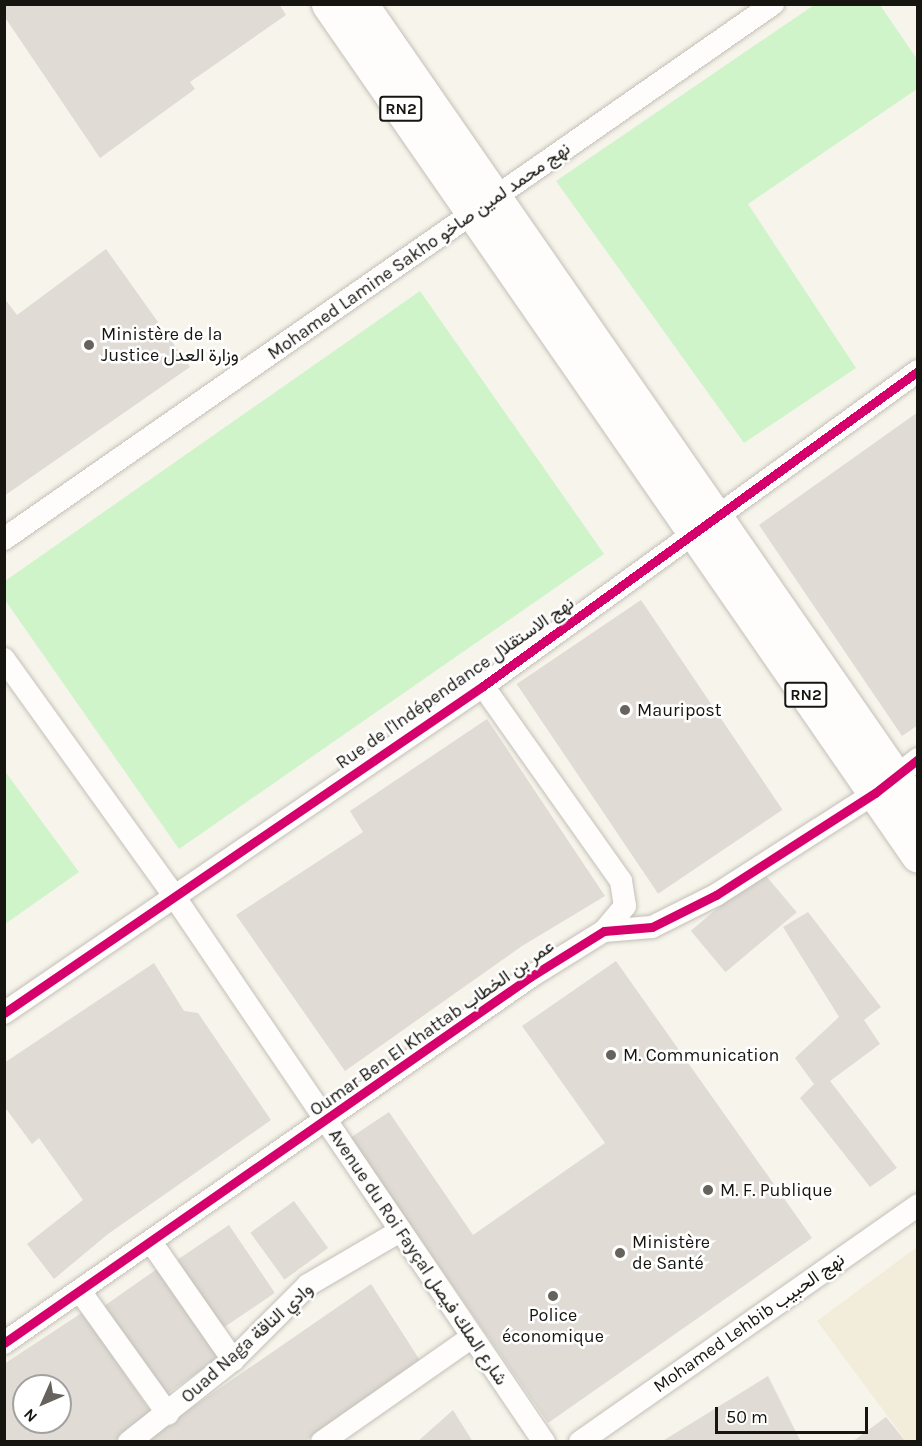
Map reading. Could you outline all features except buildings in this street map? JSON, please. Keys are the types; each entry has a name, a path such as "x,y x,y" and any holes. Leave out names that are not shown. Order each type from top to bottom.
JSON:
{"highway":[{"name":"RN2","path":"328,4 485,207 705,526 896,776 918,809"},
{"name":"RN2","path":"361,4 485,207"},
{"name":"RN2","path":"896,776 918,856"}],"street":[{"name":"Mohamed Lamine Sakho نهج محمد لمين صاخو","path":"4,538 485,207 773,4"},
{"name":"Rue de l'Indépendance نهج الاستقلال","path":"4,1013 483,687 918,371"},
{"name":"Avenue du Roi Fayçal شارع الملك فيصل","path":"4,659 174,896 543,1441"},
{"path":"483,687 621,881 625,906 604,931"},
{"name":"Oumar Ben El Khattab عمر بن الخطاب","path":"4,1343 604,931 652,927 689,910 896,776"},
{"name":"Mohamed Lehbib نهج الحبيب","path":"580,1442 918,1205"},
{"name":"Ouad Naga وادي الناقة","path":"129,1442 168,1414 233,1360 308,1285 400,1231"},
{"path":"151,1242 233,1360"},
{"path":"80,1291 168,1414"},
{"path":"322,1442 472,1336"}],"shaded area":[{"path":"917,1247 917,1441 906,1441 817,1321"}],"green space":[{"path":"814,5 880,5 917,59 917,89 748,204 856,368 744,443 556,181"},
{"path":"420,291 604,554 179,849 5,600 5,581"},
{"path":"4,770 79,872 5,924 4,924"}],"cycle path":[{"path":"4,1013 483,686 918,371"},
{"path":"4,1343 530,977 604,931 652,927 716,895 875,793 918,759"}],"place":[{"name":"Ministère de la Justice وزارة العدل","path":"89,345"},
{"name":"Mauripost","path":"625,710"},
{"name":"M. Communication","path":"611,1055"},
{"name":"M. F. Publique","path":"708,1190"},
{"name":"Ministère de Santé","path":"620,1253"},
{"name":"Police économique","path":"553,1296"}]}
